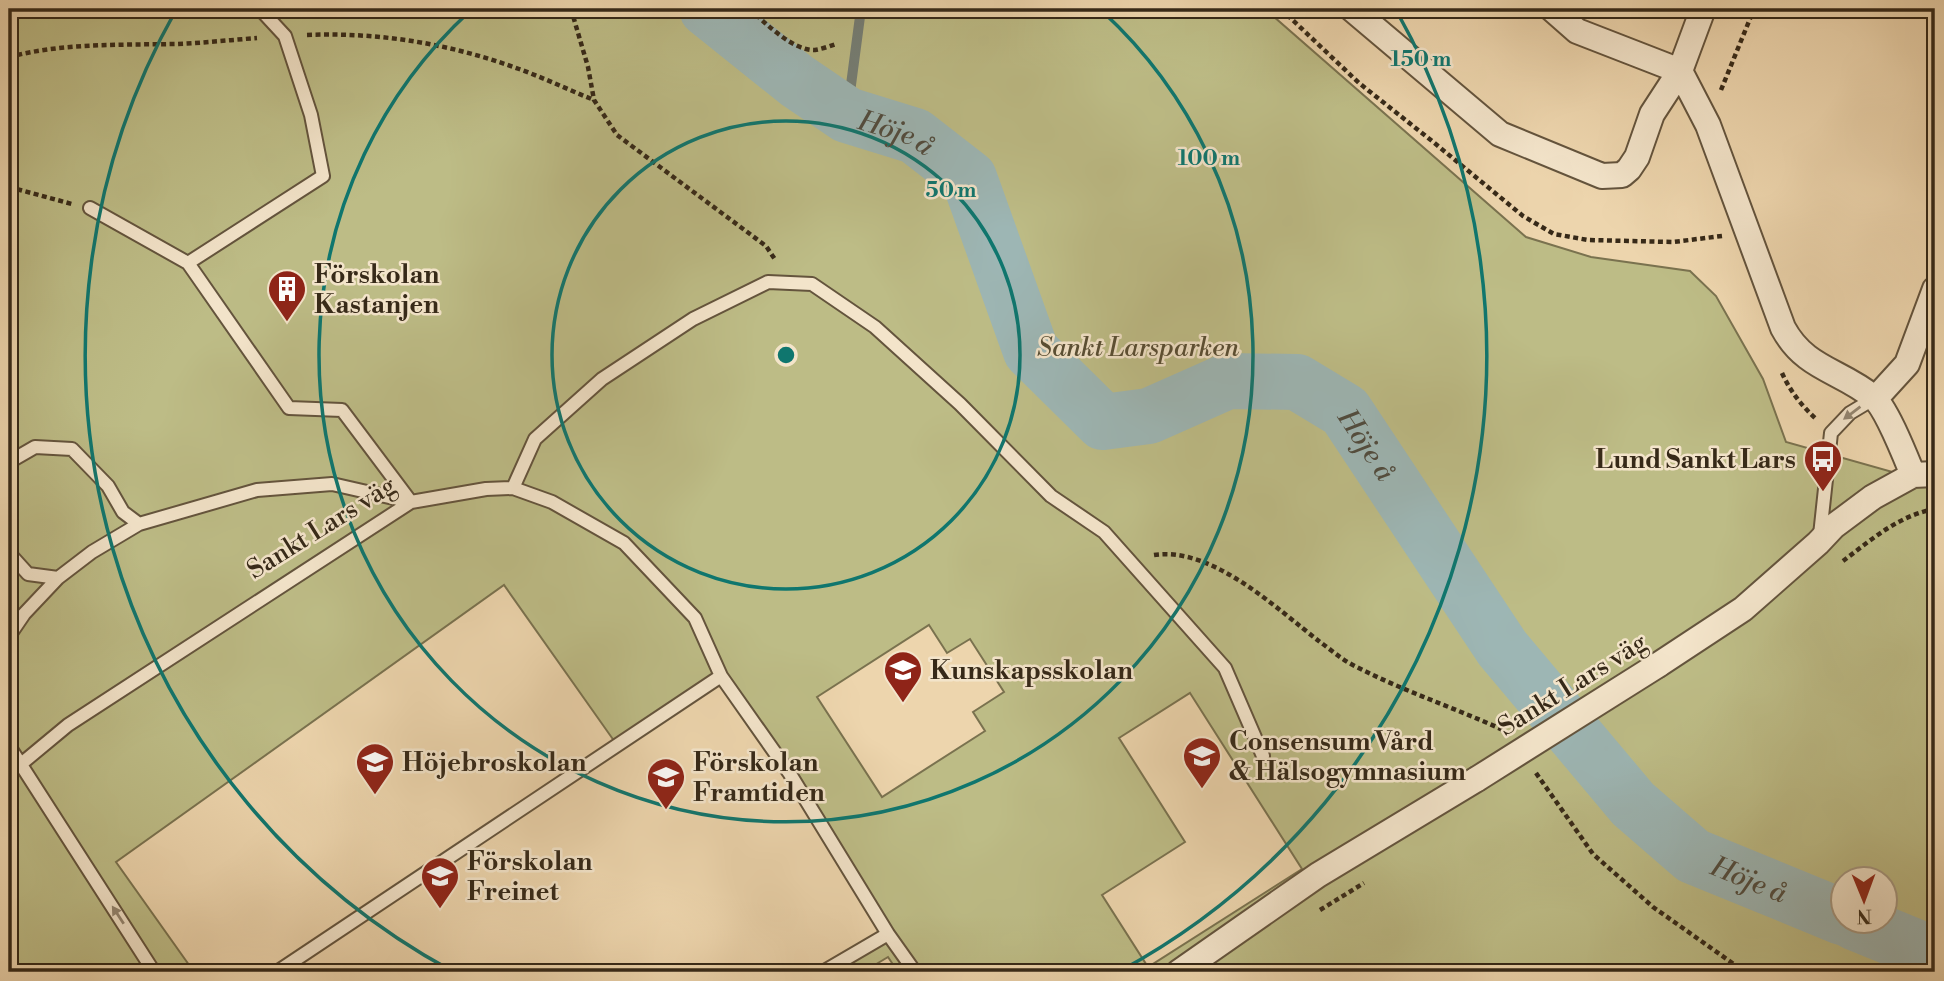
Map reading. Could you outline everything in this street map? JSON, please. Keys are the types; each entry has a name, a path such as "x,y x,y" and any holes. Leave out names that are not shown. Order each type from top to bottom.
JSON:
{"street":[{"path":"1352,9 1500,134 1602,176 1622,175 1637,157 1652,114 1680,71 1703,9"},
{"path":"1552,9 1577,31 1680,71 1709,125 1777,313 1790,341 1800,353 1876,398 1907,364 1935,289"},
{"name":"Sankt Lars väg","path":"1179,972 1318,875 1477,779 1743,609 1834,526 1873,497 1924,475 1897,437 1876,398"}],"lane":[{"path":"188,263 323,176 311,115 285,36 260,9"},
{"path":"90,208 188,263 289,408 342,410 411,502"},
{"path":"513,488 535,439 602,379 693,319 768,282 812,284 875,327 960,404 1051,496 1104,532 1225,668 1263,756"},
{"path":"1818,543 1831,433 1850,413 1876,398"},
{"path":"9,462 35,447 72,449 108,486 123,512 139,524"},
{"path":"9,636 24,614 58,578 92,552 139,524 257,490 332,484 411,502"},
{"name":"Sankt Lars väg","path":"21,764 68,725 411,502 486,489 513,488 552,502 624,543 695,618 721,676 790,774 888,934 915,972"},
{"path":"9,553 28,574 58,578"},
{"path":"277,972 721,676"},
{"path":"9,746 154,972"},
{"path":"823,972 888,934"}],"path":[{"path":"571,9 588,67 594,100 617,135 766,246 790,282"},
{"path":"750,9 794,44 813,50 836,44"},
{"path":"1281,9 1359,83 1523,216 1554,234 1588,240 1673,242 1725,235"},
{"path":"9,187 90,208"},
{"path":"1890,526 1924,510 1935,509"},
{"path":"1129,559 1162,554 1198,559 1231,574 1347,662 1389,683 1506,731"},
{"path":"1529,763 1593,854 1653,907 1743,972"}],"green space":[{"name":"Sankt Larsparken","path":"9,9 1265,9 1526,237 1591,257 1690,271 1716,296 1763,379 1786,442 1935,484 1935,972 898,972 888,957 863,972 823,972 887,934 721,677 617,745 504,585 116,862 194,972 9,972","holes":["929,625 947,653 970,639 1004,692 973,712 985,731 882,797 817,697","1190,693 1302,869 1148,967 1102,895 1185,842 1119,738"]}],"waterway":[{"name":"Höje å","path":"707,9 797,81 847,115 915,136 969,178 1031,351 1103,422 1149,416 1228,381 1297,382 1345,411 1502,648 1633,804 1693,856 1828,911"},
{"path":"847,115 861,9"},
{"name":"Höje å","path":"1888,936 1935,955"}],"place":[{"name":"Förskolan Kastanjen","path":"287,323"},
{"name":"Lund Sankt Lars","path":"1823,493"},
{"name":"Kunskapsskolan","path":"903,704"},
{"name":"Consensum Vård & Hälsogymnasium","path":"1202,790"},
{"name":"Höjebroskolan","path":"375,796"},
{"name":"Förskolan Framtiden","path":"666,811"},
{"name":"Förskolan Freinet","path":"440,910"}]}
